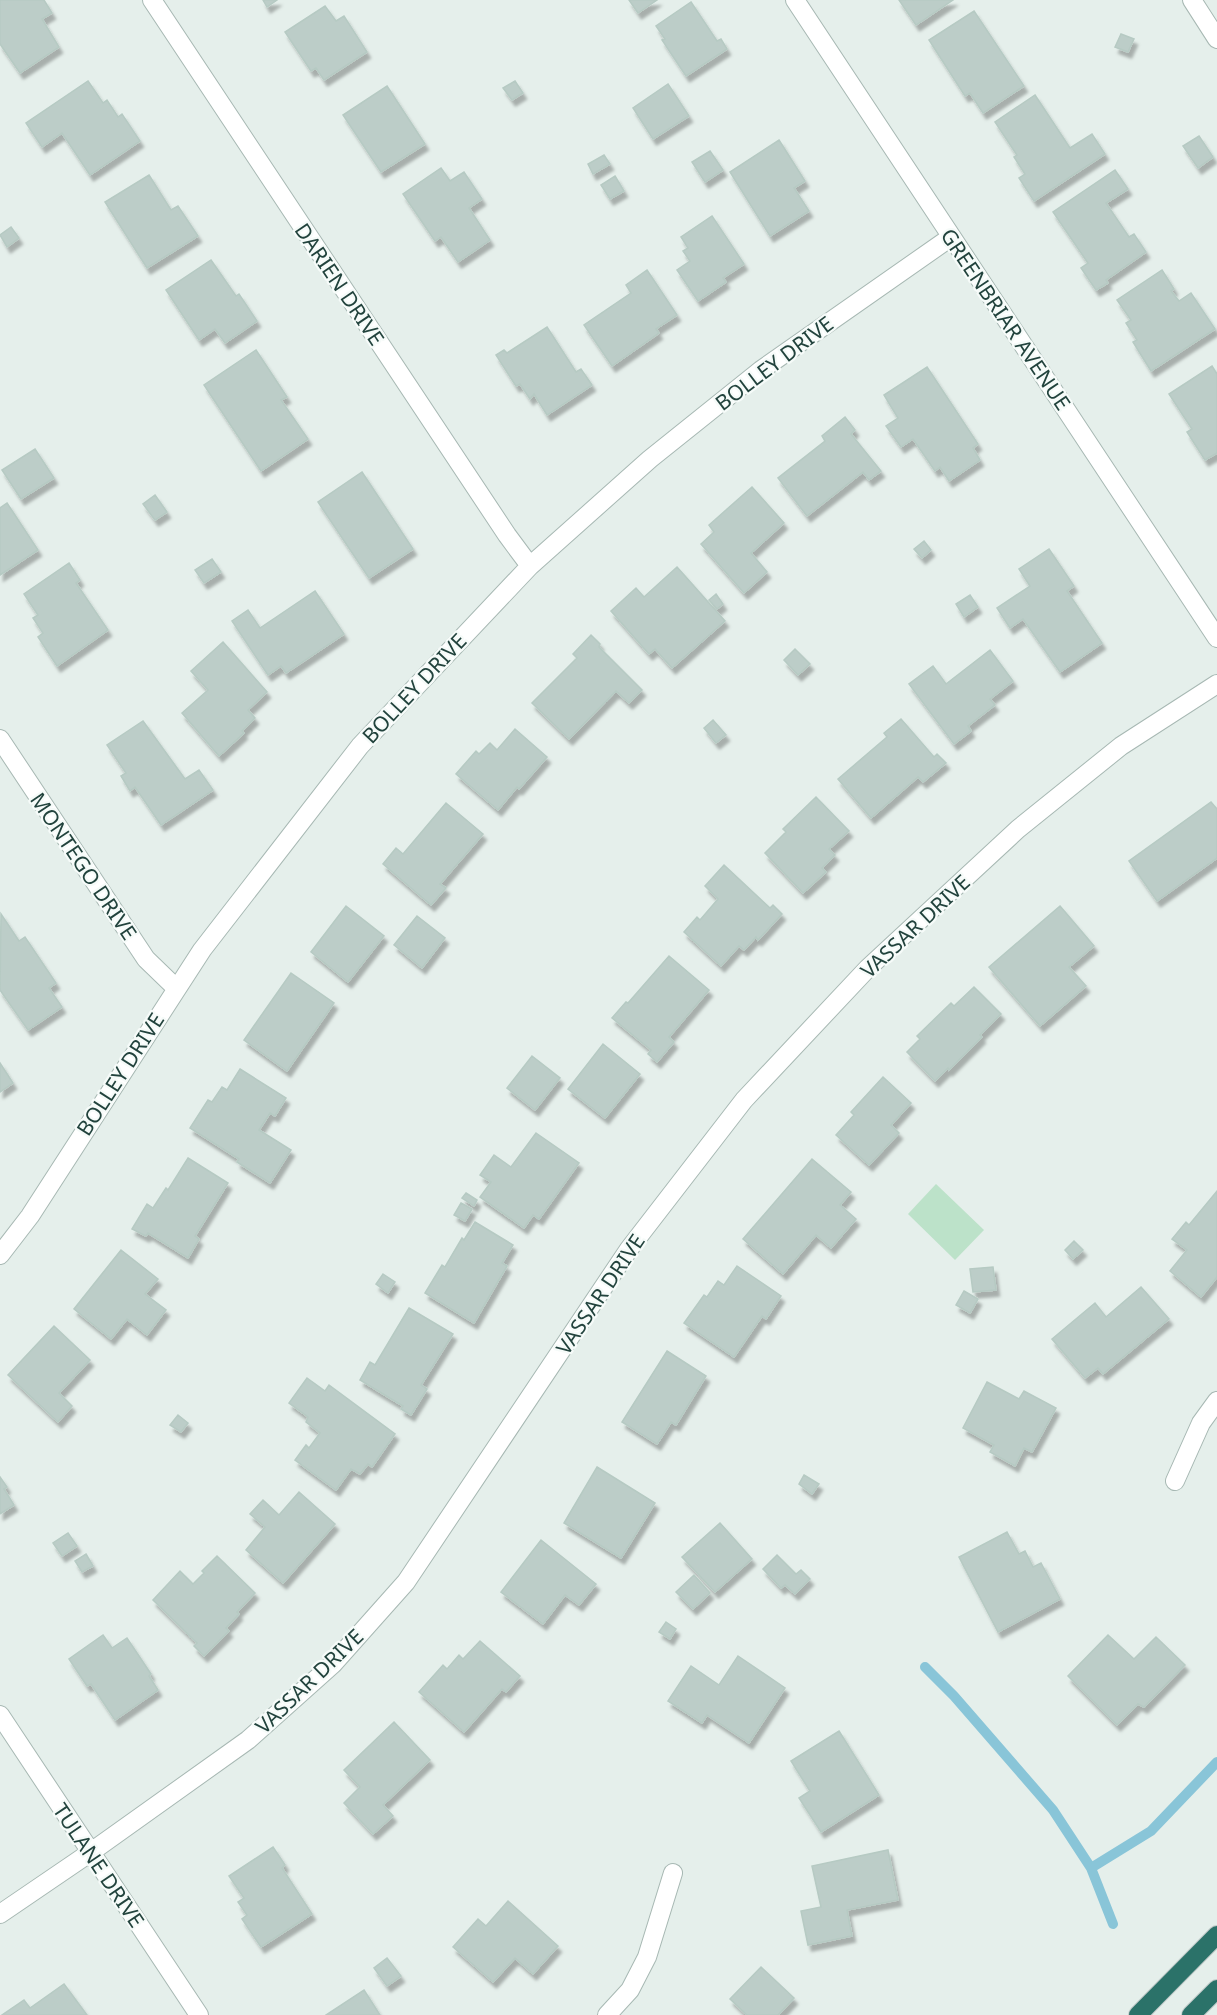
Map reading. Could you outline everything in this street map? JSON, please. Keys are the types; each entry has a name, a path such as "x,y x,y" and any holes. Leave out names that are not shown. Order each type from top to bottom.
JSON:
{"highway":[{"path":"1138,2015 1217,1935"},
{"path":"1191,2015 1217,1989"}],"street":[{"name":"DARIEN DRIVE","path":"152,0 507,535 530,566"},
{"name":"GREENBRIAR AVENUE","path":"795,0 1217,638"},
{"path":"1191,0 1217,39"},
{"name":"BOLLEY DRIVE","path":"0,1255 30,1216 202,950 360,746 530,566 650,459 761,370 951,237"},
{"name":"VASSAR DRIVE","path":"0,1914 248,1740 333,1664 406,1582 629,1249 744,1100 868,968 1027,822 1121,746 1217,684"},
{"name":"MONTEGO DRIVE","path":"0,739 146,959 176,988"},
{"path":"1175,1481 1201,1423 1217,1401"},
{"name":"TULANE DRIVE","path":"0,1715 199,2015"},
{"path":"607,2015 630,1990 646,1957 673,1874"}],"green space":[{"path":"936,1184 984,1230 955,1260 908,1214"}],"building":[{"path":"0,0 44,0 52,13 42,19 59,47 20,73 0,44"},
{"path":"263,0 277,0 267,7"},
{"path":"629,0 657,0 638,13"},
{"path":"899,0 953,0 916,25"},
{"path":"691,2 717,41 721,39 727,49 686,76 662,40 665,39 656,26"},
{"path":"325,6 336,21 344,16 367,52 324,80 316,68 311,71 285,32"},
{"path":"974,11 1024,86 983,113 970,93 965,96 929,40"},
{"path":"1121,34 1134,39 1128,52 1115,47"},
{"path":"88,81 103,103 107,100 118,117 122,114 140,141 90,175 62,133 42,147 26,123"},
{"path":"515,81 523,93 512,100 503,88"},
{"path":"668,84 689,116 653,139 633,108"},
{"path":"387,86 425,144 381,172 343,115"},
{"path":"1035,95 1070,148 1092,134 1105,154 1034,201 1019,178 1025,174 1014,157 1017,155 995,122"},
{"path":"1199,136 1213,157 1198,168 1183,146"},
{"path":"779,140 805,181 794,188 809,211 770,236 730,172"},
{"path":"710,151 723,170 705,182 692,162"},
{"path":"604,155 610,164 593,174 588,164"},
{"path":"441,168 450,181 464,172 482,199 469,208 490,240 458,262 441,237 435,241 403,194"},
{"path":"1115,170 1128,189 1106,203 1129,237 1134,234 1146,252 1106,280 1108,283 1096,290 1081,268 1088,263 1053,212"},
{"path":"149,175 171,210 178,206 198,236 147,268 105,202"},
{"path":"615,176 624,191 610,199 601,185"},
{"path":"712,216 744,264 723,278 726,282 698,301 677,270 690,261 683,251 688,248 681,237"},
{"path":"11,227 19,238 7,247 0,235"},
{"path":"211,260 236,296 239,294 257,321 225,343 215,329 199,340 166,290"},
{"path":"647,270 677,315 656,329 659,333 612,366 584,325 631,293 626,285"},
{"path":"1162,270 1174,289 1171,291 1179,301 1191,293 1215,329 1151,371 1133,342 1137,340 1126,323 1131,320 1117,300"},
{"path":"547,327 576,372 581,369 592,385 547,415 534,394 530,399 520,384 516,386 496,355 504,350 507,353"},
{"path":"256,350 287,397 281,400 308,439 261,471 204,385"},
{"path":"1212,366 1217,374 1217,453 1205,460 1187,432 1192,429 1169,394"},
{"path":"927,367 978,444 973,448 980,460 949,481 940,467 935,471 913,439 901,447 886,426 898,418 884,395"},
{"path":"845,417 855,430 851,434 881,471 869,480 863,472 807,516 778,478 825,441 822,436"},
{"path":"35,449 54,478 21,499 2,470"},
{"path":"362,472 413,549 369,578 318,502"},
{"path":"752,487 784,523 751,553 767,572 744,593 701,544 714,532 709,525"},
{"path":"155,495 167,512 155,520 143,504"},
{"path":"7,503 38,550 0,575 0,508"},
{"path":"924,541 931,550 922,558 914,549"},
{"path":"1049,549 1074,586 1067,591 1102,643 1060,672 1023,619 1010,628 997,608 1030,586 1019,569"},
{"path":"212,559 221,572 204,583 195,570"},
{"path":"69,563 80,580 76,583 108,630 57,666 38,637 43,633 33,618 38,615 24,594"},
{"path":"677,567 725,621 672,668 655,649 649,654 611,611 636,588 644,597"},
{"path":"315,591 344,634 286,673 281,666 268,675 232,621 248,610 260,628"},
{"path":"716,594 723,604 717,609 709,600"},
{"path":"970,595 978,607 964,617 956,604"},
{"path":"591,635 600,644 599,647 642,690 629,703 616,691 569,739 532,703 577,658 573,654"},
{"path":"223,642 267,692 248,710 255,718 242,731 244,733 219,756 182,713 208,690 191,671"},
{"path":"795,649 810,664 798,675 784,660"},
{"path":"990,650 1013,681 990,699 995,705 968,726 971,731 954,744 909,684 933,666 946,684"},
{"path":"901,719 934,757 937,754 946,763 923,782 918,777 871,818 838,779 887,737 884,733"},
{"path":"713,720 726,735 716,743 704,728"},
{"path":"143,721 185,779 199,770 213,790 161,825 135,787 130,791 121,776 126,773 107,745"},
{"path":"515,729 547,757 498,810 456,774 476,751 479,754 490,743 497,750"},
{"path":"816,797 849,831 829,849 835,855 822,868 826,872 803,893 765,853 786,832 783,829"},
{"path":"1211,802 1217,809 1217,858 1157,901 1129,861"},
{"path":"446,803 483,834 440,884 446,888 431,905 383,864 396,848 403,854"},
{"path":"724,865 770,908 773,905 782,914 758,940 756,937 744,950 739,946 721,966 684,932 697,917 700,920 718,899 705,886"},
{"path":"346,906 384,936 348,982 311,952"},
{"path":"1060,906 1094,946 1069,967 1086,986 1040,1026 989,967"},
{"path":"1,914 19,941 25,937 56,983 49,988 62,1007 28,1030 0,990"},
{"path":"417,916 445,938 422,968 394,945"},
{"path":"669,956 709,990 669,1037 674,1042 657,1062 648,1054 651,1050 612,1018"},
{"path":"291,973 334,1003 287,1071 244,1040"},
{"path":"974,987 1001,1014 980,1035 982,1037 935,1081 907,1052 920,1039 917,1036 951,1003 954,1006"},
{"path":"603,1044 640,1074 605,1118 568,1089"},
{"path":"532,1056 560,1078 535,1110 507,1088"},
{"path":"0,1063 13,1083 0,1092"},
{"path":"240,1069 286,1098 275,1116 270,1113 259,1130 291,1150 270,1183 237,1162 239,1159 190,1128 208,1100 212,1102 222,1087 227,1090"},
{"path":"883,1077 911,1103 891,1125 899,1133 869,1165 836,1135 854,1115 851,1112"},
{"path":"536,1133 579,1163 539,1219 533,1215 524,1228 480,1197 491,1182 480,1175 494,1155 511,1167"},
{"path":"188,1158 228,1183 195,1236 199,1239 188,1258 148,1233 146,1236 132,1229 147,1204 153,1208 166,1188 168,1190"},
{"path":"812,1159 851,1192 840,1205 856,1219 831,1248 816,1235 783,1274 743,1239"},
{"path":"1217,1191 1217,1277 1201,1297 1170,1271 1187,1250 1172,1239 1186,1222 1189,1225"},
{"path":"466,1193 477,1200 474,1206 462,1198"},
{"path":"461,1203 472,1209 465,1221 454,1215"},
{"path":"475,1222 513,1245 502,1263 507,1266 474,1323 425,1293 442,1265 445,1267 462,1238 464,1240"},
{"path":"1074,1241 1083,1250 1073,1259 1065,1250"},
{"path":"121,1250 158,1279 145,1294 166,1310 147,1335 127,1319 111,1339 74,1309"},
{"path":"737,1266 781,1296 766,1319 762,1316 734,1357 684,1323 704,1295 707,1297 718,1281 724,1285"},
{"path":"993,1267 996,1290 973,1292 970,1269"},
{"path":"383,1274 395,1282 388,1293 376,1284"},
{"path":"1141,1287 1169,1319 1103,1374 1098,1368 1085,1378 1052,1339 1095,1303 1106,1317"},
{"path":"964,1291 978,1299 970,1313 956,1305"},
{"path":"409,1308 453,1334 421,1385 427,1389 411,1415 401,1409 403,1406 360,1380 370,1362 375,1365"},
{"path":"54,1326 90,1360 59,1393 72,1406 58,1422 8,1375"},
{"path":"667,1351 706,1376 676,1425 671,1422 657,1444 622,1422"},
{"path":"307,1378 325,1391 329,1385 395,1434 372,1467 368,1464 360,1474 351,1469 336,1490 295,1460 306,1445 309,1448 320,1433 306,1422 308,1417 289,1403"},
{"path":"987,1382 1019,1399 1024,1391 1056,1408 1032,1452 1024,1448 1015,1466 990,1452 994,1445 963,1428"},
{"path":"178,1415 188,1423 181,1432 170,1425"},
{"path":"597,1467 655,1503 621,1558 564,1523"},
{"path":"804,1475 819,1484 812,1494 799,1484"},
{"path":"0,1477 14,1505 0,1514"},
{"path":"299,1492 335,1524 283,1583 246,1550 265,1527 250,1514 263,1500 279,1515"},
{"path":"720,1523 752,1559 715,1592 682,1557"},
{"path":"1007,1532 1019,1554 1025,1551 1033,1567 1041,1563 1060,1599 998,1632 959,1557"},
{"path":"68,1533 77,1546 62,1556 53,1543"},
{"path":"541,1540 596,1584 579,1605 565,1595 543,1624 501,1592"},
{"path":"86,1554 93,1566 82,1572 75,1561"},
{"path":"777,1555 796,1574 801,1570 810,1579 795,1594 785,1585 781,1588 763,1569"},
{"path":"217,1556 255,1593 226,1628 229,1631 204,1656 194,1646 197,1643 153,1600 180,1571 193,1584"},
{"path":"694,1575 710,1593 693,1609 676,1592"},
{"path":"666,1622 676,1629 670,1639 659,1632"},
{"path":"103,1635 112,1648 127,1638 151,1674 149,1676 158,1690 115,1720 91,1684 87,1686 69,1659"},
{"path":"1108,1635 1134,1659 1156,1637 1185,1665 1144,1707 1138,1704 1117,1725 1068,1676"},
{"path":"480,1641 520,1676 506,1692 502,1689 464,1732 419,1692 443,1665 447,1669 459,1655 463,1659"},
{"path":"738,1656 785,1688 749,1743 707,1715 702,1723 668,1701 691,1666 719,1685"},
{"path":"394,1722 430,1760 383,1805 393,1816 373,1834 344,1803 360,1787 344,1770"},
{"path":"839,1731 879,1795 821,1832 799,1798 810,1791 791,1761"},
{"path":"273,1847 285,1865 282,1868 312,1914 261,1947 242,1919 247,1915 238,1902 244,1898 229,1876"},
{"path":"888,1850 898,1900 847,1910 852,1936 808,1945 801,1911 821,1907 812,1866"},
{"path":"508,1901 558,1946 533,1974 515,1958 493,1982 453,1947 478,1919 486,1926"},
{"path":"387,1958 401,1976 387,1986 374,1968"},
{"path":"761,1967 794,1998 778,2015 747,2015 730,1999"},
{"path":"64,1984 87,2015 2,2015 24,2000 30,2008"},
{"path":"364,1990 380,2015 326,2015"}],"waterway":[{"path":"925,1667 954,1696 1053,1810 1091,1868 1113,1924"},
{"path":"1091,1868 1151,1831 1217,1762"}]}
